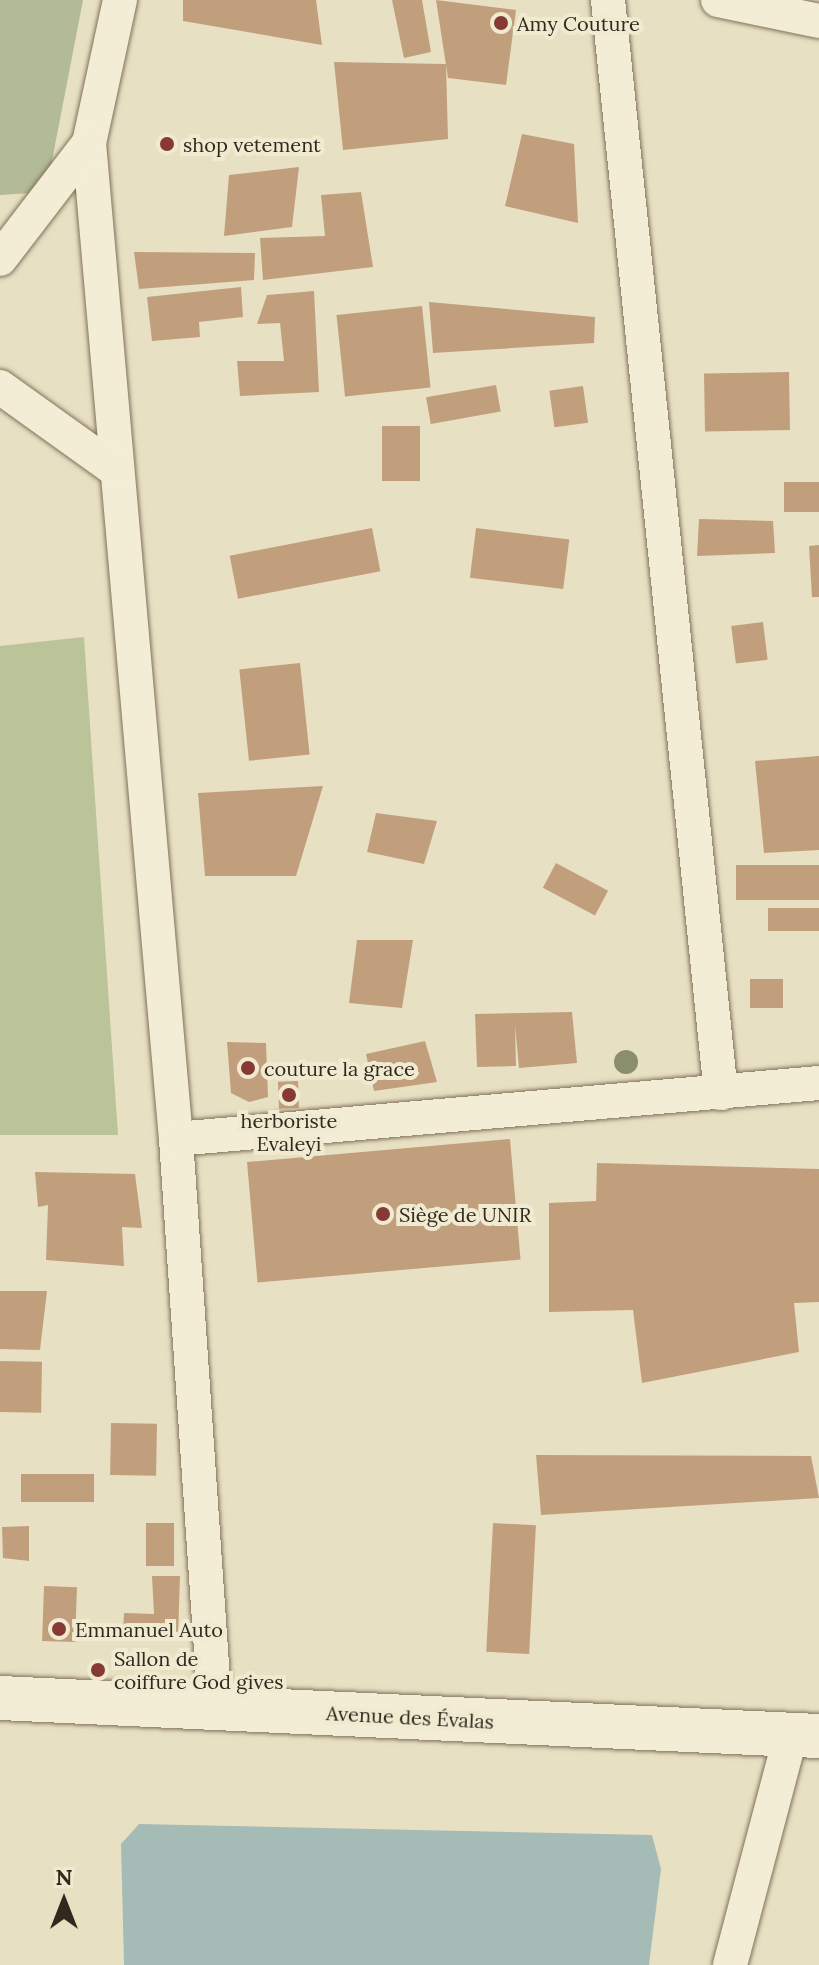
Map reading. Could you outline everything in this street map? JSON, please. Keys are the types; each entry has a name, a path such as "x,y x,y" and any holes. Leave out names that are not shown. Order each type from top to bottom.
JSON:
{"street":[{"path":"120,0 89,143 176,1139 214,1689"},
{"path":"608,0 721,1093"},
{"path":"718,0 819,21"},
{"path":"0,259 89,143"},
{"path":"0,387 116,470"},
{"path":"176,1139 819,1083"},
{"name":"Avenue des Évalas","path":"0,1698 214,1689 805,1735"},
{"path":"730,1965 805,1735"}],"green space":[{"path":"0,0 83,0 46,192 0,195"},
{"path":"84,637 118,1135 0,1135 0,646"}],"water":[{"path":"139,1824 652,1835 661,1869 649,1965 124,1965 121,1844"}],"building":[{"path":"183,0 316,0 322,45 183,21"},
{"path":"392,0 422,0 431,52 404,58"},
{"path":"436,0 516,10 506,85 448,78"},
{"path":"334,62 446,64 448,139 343,150"},
{"path":"522,134 574,144 578,223 505,206"},
{"path":"299,167 292,227 224,236 229,175"},
{"path":"361,192 373,267 263,280 260,238 325,236 321,195"},
{"path":"134,252 255,253 254,280 139,289"},
{"path":"241,287 243,317 199,322 200,337 152,341 147,297"},
{"path":"314,291 319,392 240,396 237,361 284,361 280,323 257,324 267,295"},
{"path":"429,302 595,317 594,343 433,353"},
{"path":"422,306 431,388 345,397 336,315"},
{"path":"789,372 790,430 705,431 704,373"},
{"path":"496,385 501,412 431,424 426,397"},
{"path":"583,386 588,423 554,427 549,391"},
{"path":"382,426 420,426 420,481 382,481"},
{"path":"784,482 819,482 819,512 784,512"},
{"path":"699,519 773,521 775,553 697,556"},
{"path":"372,528 380,571 238,599 230,556"},
{"path":"476,528 569,539 563,589 470,578"},
{"path":"819,545 819,597 812,597 809,546"},
{"path":"763,622 768,660 736,664 731,626"},
{"path":"300,663 310,754 249,761 239,669"},
{"path":"819,756 819,850 764,853 755,761"},
{"path":"323,786 296,876 205,876 198,793"},
{"path":"376,813 437,821 424,864 367,852"},
{"path":"556,863 608,891 595,915 543,888"},
{"path":"736,865 819,865 819,900 736,900"},
{"path":"768,908 819,908 819,931 768,931"},
{"path":"357,940 413,940 402,1008 349,1003"},
{"path":"750,979 783,979 783,1008 750,1008"},
{"path":"572,1012 577,1063 519,1068 515,1025 516,1066 477,1067 475,1014"},
{"path":"425,1041 437,1082 374,1091 366,1054"},
{"name":"couture la grace","path":"227,1042 266,1043 268,1097 249,1102 231,1093"},
{"name":"herboriste Evaleyi","path":"298,1081 299,1108 279,1109 278,1082"},
{"name":"Siège de UNIR","path":"510,1139 521,1260 258,1283 247,1162"},
{"path":"597,1163 819,1169 819,1302 794,1303 799,1352 642,1383 633,1310 549,1312 549,1203 596,1201"},
{"path":"35,1172 135,1174 142,1228 122,1227 124,1266 46,1260 48,1205 38,1207"},
{"path":"0,1291 47,1291 40,1350 0,1349"},
{"path":"0,1361 42,1362 41,1413 0,1412"},
{"path":"111,1423 157,1424 156,1476 110,1475"},
{"path":"536,1455 811,1456 819,1498 541,1515"},
{"path":"21,1474 94,1474 94,1502 21,1502"},
{"path":"146,1523 174,1523 174,1566 146,1566"},
{"path":"493,1523 536,1525 529,1654 486,1652"},
{"path":"29,1526 29,1561 3,1558 2,1527"},
{"path":"152,1576 180,1576 178,1637 123,1635 124,1613 154,1614"},
{"path":"44,1586 77,1587 75,1642 42,1641"},
{"path":"118,1625 119,1637 85,1640 84,1628"}],"place":[{"name":"Amy Couture","path":"501,23"},
{"name":"shop vetement","path":"167,144"},
{"name":"couture la grace","path":"248,1068"},
{"name":"herboriste Evaleyi","path":"289,1095"},
{"name":"Siège de UNIR","path":"383,1214"},
{"name":"Emmanuel Auto","path":"59,1629"},
{"name":"Sallon de coiffure God gives","path":"98,1670"}]}
